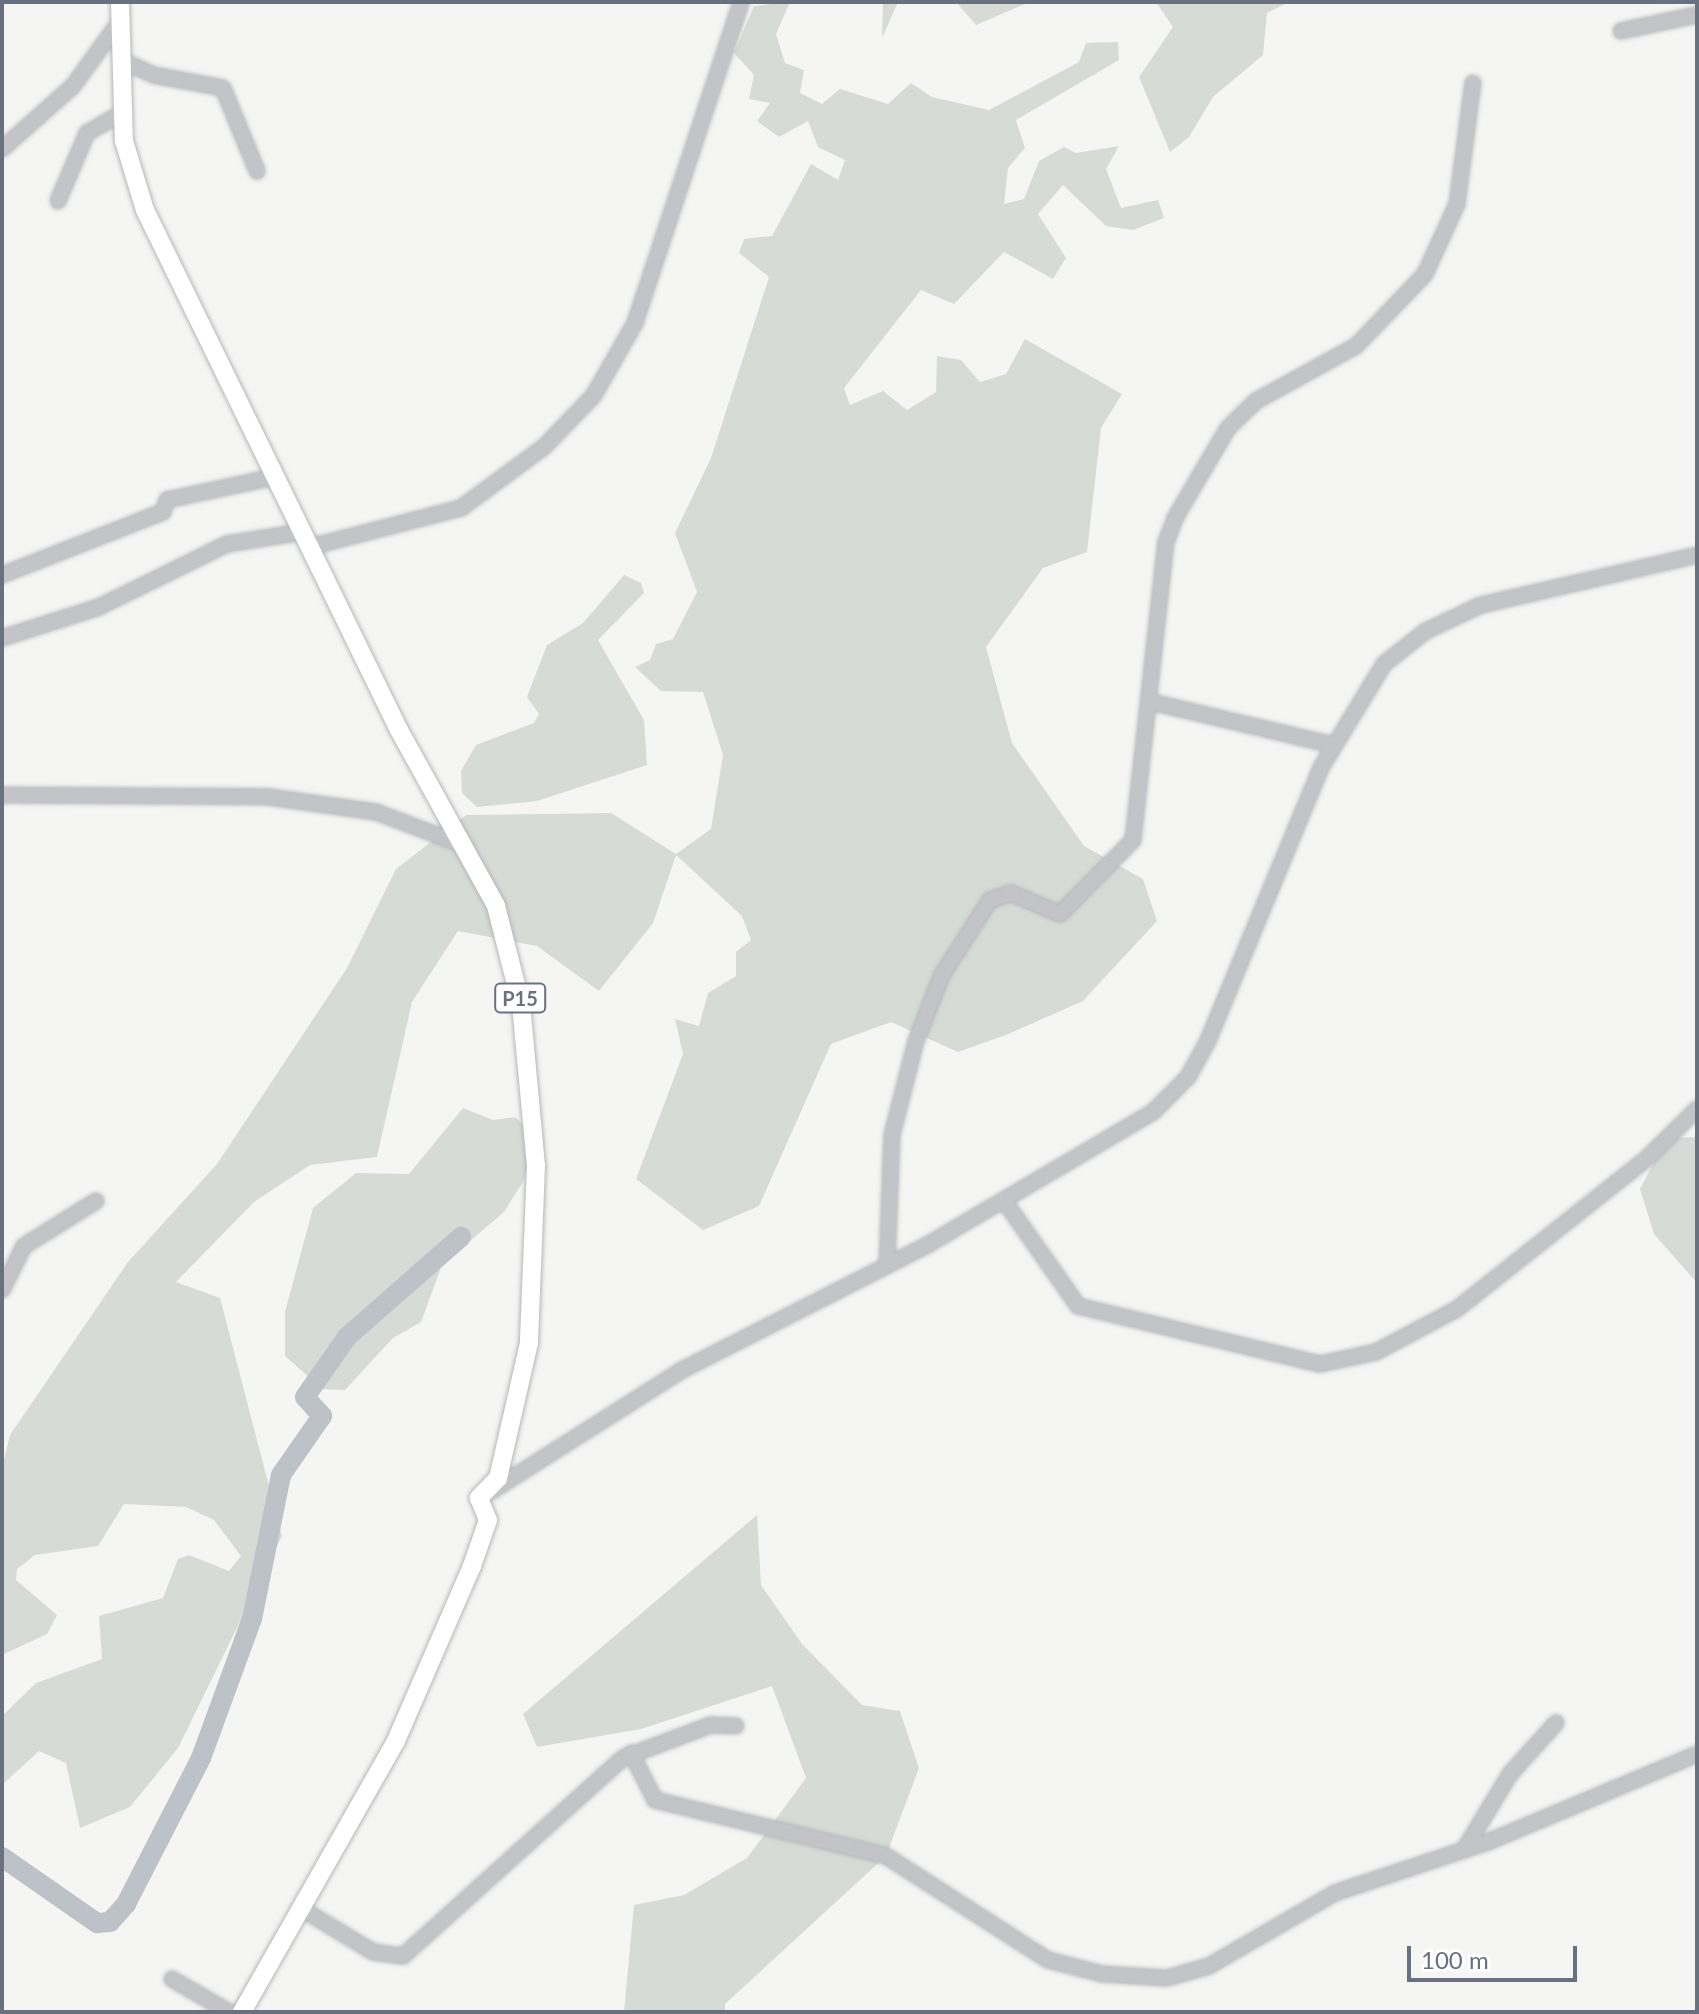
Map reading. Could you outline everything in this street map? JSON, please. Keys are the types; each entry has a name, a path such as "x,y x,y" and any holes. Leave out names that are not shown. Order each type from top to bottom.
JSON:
{"main road":[{"name":"P15","path":"120,12 121,113 145,210 424,779 467,847 496,906 517,985 537,1178 525,1365 498,1478 479,1498"},
{"path":"242,2012 396,1741 443,1637 488,1520 479,1498"}],"street":[{"path":"2,638 99,607 227,544 306,539 431,519 479,499 594,395 635,323 741,2"},
{"path":"2,149 73,86 120,12"},
{"path":"1621,31 1697,15"},
{"path":"120,60 153,75 223,88 257,171"},
{"path":"887,1265 892,1135 916,1041 942,975 990,900 1011,893 1060,914 1133,840 1151,702 1166,542 1175,518 1228,428 1256,401 1343,356 1425,274 1457,204 1473,83"},
{"path":"58,201 87,133 121,113"},
{"path":"2,575 163,512 167,500 274,477"},
{"path":"479,1498 684,1369 1005,1202 1113,1139 1188,1077 1333,745 1384,664 1426,631 1514,595 1697,555"},
{"path":"1151,702 1333,745"},
{"path":"2,795 269,797 376,812 467,847"},
{"path":"1005,1202 1078,1306 1320,1364 1376,1352 1457,1309 1645,1160 1697,1109"},
{"path":"2,1290 24,1246 96,1201"},
{"path":"1464,1850 1472,1826 1556,1723"},
{"path":"302,1909 373,1952 403,1956 631,1753 711,1725 736,1726"},
{"path":"631,1753 655,1800 886,1856 926,1876 1014,1944 1048,1960 1123,1977 1188,1975 1335,1893 1464,1850 1697,1754"},
{"path":"172,1979 229,2012"}],"shaded area":[{"path":"790,2 776,34 785,63 804,70 800,93 822,104 840,89 888,104 911,83 932,97 989,110 1079,62 1086,43 1118,42 1119,60 1016,120 1025,148 1008,168 1004,204 1024,199 1039,161 1064,147 1076,153 1119,146 1106,169 1121,208 1158,200 1164,218 1133,230 1106,226 1063,185 1038,214 1066,258 1053,279 1004,252 954,304 921,290 844,388 850,405 883,391 907,410 936,392 937,356 961,360 980,382 1006,374 1025,339 1122,394 1101,428 1087,552 1043,568 986,647 1012,743 1084,846 1143,879 1157,921 1083,1001 1006,1035 958,1052 891,1022 831,1044 759,1206 703,1230 636,1179 683,1054 675,1019 699,1026 708,993 736,976 736,952 751,940 742,916 676,855 653,923 599,991 537,946 458,931 412,1002 377,1157 310,1165 254,1202 176,1282 220,1298 282,1536 178,1748 130,1807 80,1828 66,1763 39,1751 2,1785 2,1716 36,1683 102,1659 99,1616 163,1598 178,1559 189,1555 229,1571 241,1556 214,1520 186,1507 124,1504 98,1546 35,1555 17,1569 16,1580 57,1615 47,1634 2,1655 2,1468 10,1435 128,1262 217,1164 347,968 396,869 466,815 611,813 676,854 711,829 723,755 703,692 661,691 635,667 650,660 656,644 673,639 697,592 675,533 711,458 769,277 739,253 744,239 772,236 811,164 838,180 845,160 818,147 808,121 779,137 757,121 770,103 749,99 754,75 734,53 754,6"},
{"path":"883,2 898,2 882,38"},
{"path":"956,2 1030,2 976,25"},
{"path":"1156,2 1334,2 1287,3 1267,13 1263,55 1213,97 1189,137 1170,152 1139,77 1173,27"},
{"path":"624,575 641,583 644,593 598,640 644,720 647,765 537,801 477,807 462,793 461,771 476,745 534,723 539,714 527,697 547,645 583,623"},
{"path":"463,1108 493,1120 515,1117 526,1127 530,1160 523,1182 504,1212 442,1265 421,1322 393,1338 345,1390 322,1389 285,1356 285,1312 313,1208 356,1173 409,1174"},
{"path":"1697,1137 1697,1283 1654,1234 1640,1189 1667,1138"},
{"path":"757,1515 761,1585 802,1644 862,1705 900,1711 919,1768 886,1856 725,2004 725,2012 624,2012 634,1905 684,1895 747,1858 806,1778 772,1686 641,1729 537,1747 523,1714"}],"waterway":[{"path":"2,1857 97,1923 110,1922 126,1904 201,1758 252,1619 281,1475 322,1416 305,1397 347,1337 461,1237"}]}
